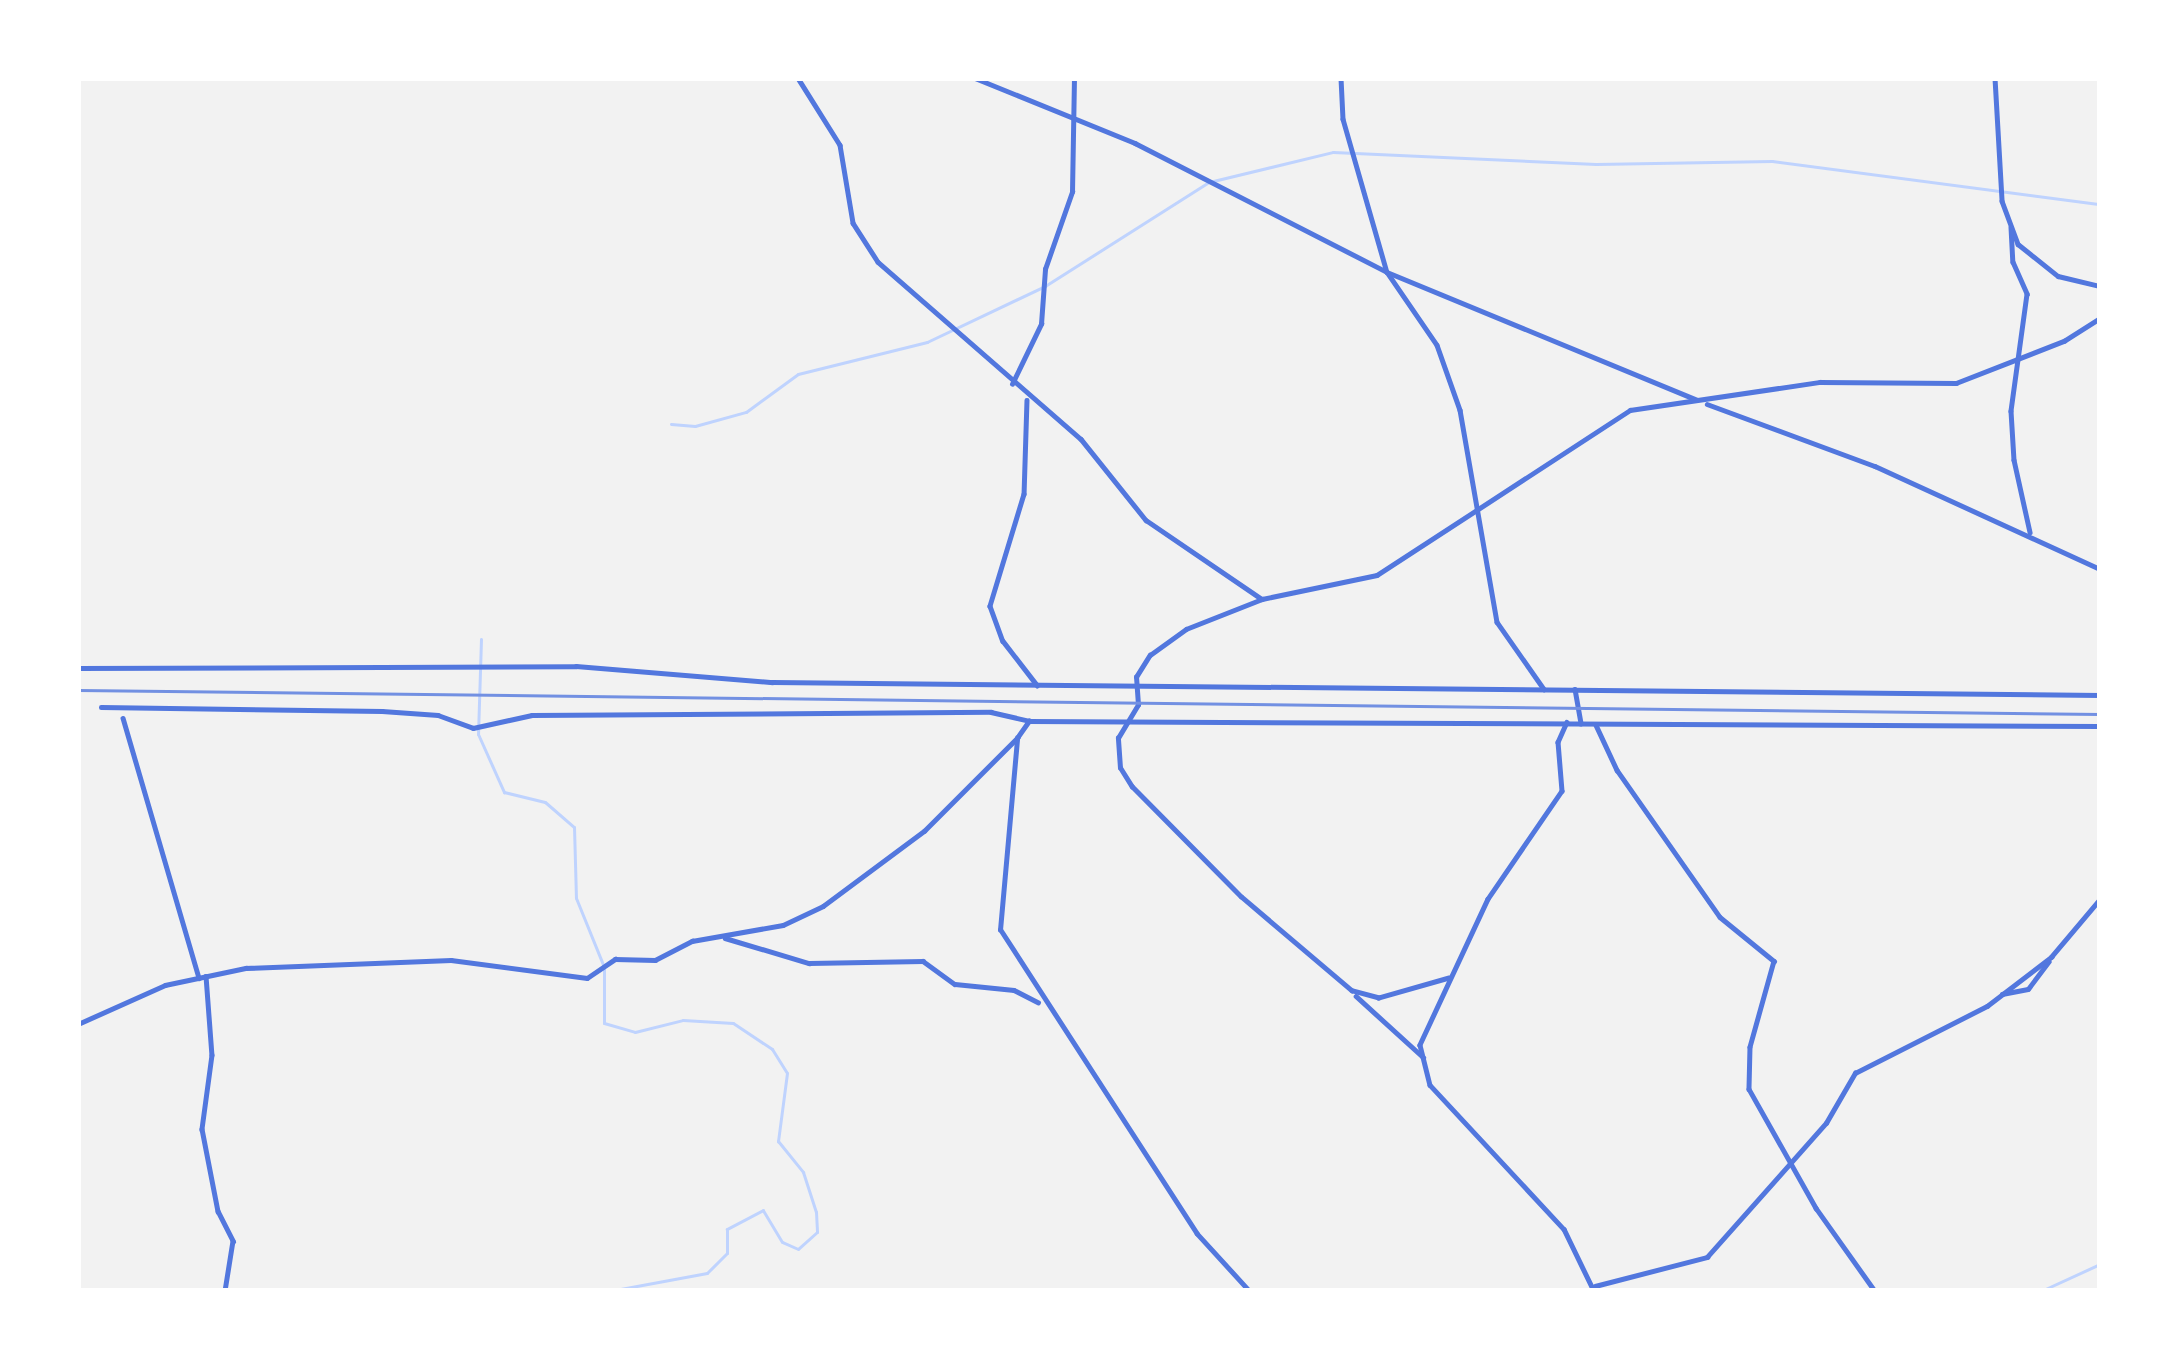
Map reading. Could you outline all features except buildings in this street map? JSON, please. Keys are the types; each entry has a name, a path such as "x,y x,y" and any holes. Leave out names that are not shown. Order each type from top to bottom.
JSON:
{"street":[{"path":"798,78 840,145 846,199 864,245 1012,384 1081,439 1146,520 1262,599"},
{"path":"975,78 1073,118 1387,272 1704,402 1875,466 2100,569"},
{"path":"1012,384 1041,324 1045,269 1067,217 1074,78"},
{"path":"1341,78 1343,119 1387,272 1446,363 1497,622 1544,689"},
{"path":"1995,78 2002,201 2011,227 2026,256 2058,276 2100,286"},
{"path":"2011,227 2013,262 2026,294 2016,360 2014,460 2031,536"},
{"path":"1428,1060 1241,897 1132,787 1117,749 1126,716 1138,705 1135,683 1160,645 1262,599 1377,575 1478,514 1611,418 1820,382 1956,383 2016,360 2100,318"},
{"path":"1027,397 1024,494 990,606 1003,641 1036,685"},
{"path":"78,668 576,666 772,682 2100,695"},
{"path":"1575,689 1581,723"},
{"path":"101,707 382,711 438,715 473,728 532,715 991,712 1029,722 1126,716 1326,727 1567,722 2100,726"},
{"path":"123,718 203,977 212,1055 202,1129 218,1211 232,1241 226,1291"},
{"path":"78,1024 103,1009 203,977 452,961 587,978 615,958 656,960 719,935 755,934 824,906 924,831 1029,722"},
{"path":"1567,722 1558,742 1557,802 1520,846 1421,1040 1430,1085 1564,1228 1593,1288 1707,1257 1826,1123 1856,1072 2001,994 2051,957"},
{"path":"1596,725 1617,770 1720,917 1774,961 1750,1047 1749,1089 1875,1291"},
{"path":"1017,738 998,923 1042,1004 1142,1142 1208,1249 1249,1291"},
{"path":"2001,994 2028,989 2100,899"},
{"path":"719,935 809,963 922,961 955,984 1014,990 1042,1004"},
{"path":"1352,991 1379,998 1449,978"}],"waterway":[{"path":"671,424 695,426 746,412 798,374 927,342 1045,286 1209,182 1333,152 1596,164 1772,161 2100,204"},
{"path":"481,639 478,734 504,792 545,802 574,827 576,898 604,967 604,1023 635,1032 683,1020 733,1023 772,1049 787,1073 778,1141 803,1172 816,1212 817,1232 798,1249 782,1242 763,1210 727,1229 727,1253 707,1273 610,1291"},
{"path":"2041,1291 2100,1264"}],"railway":[{"path":"78,690 2100,714"}]}
